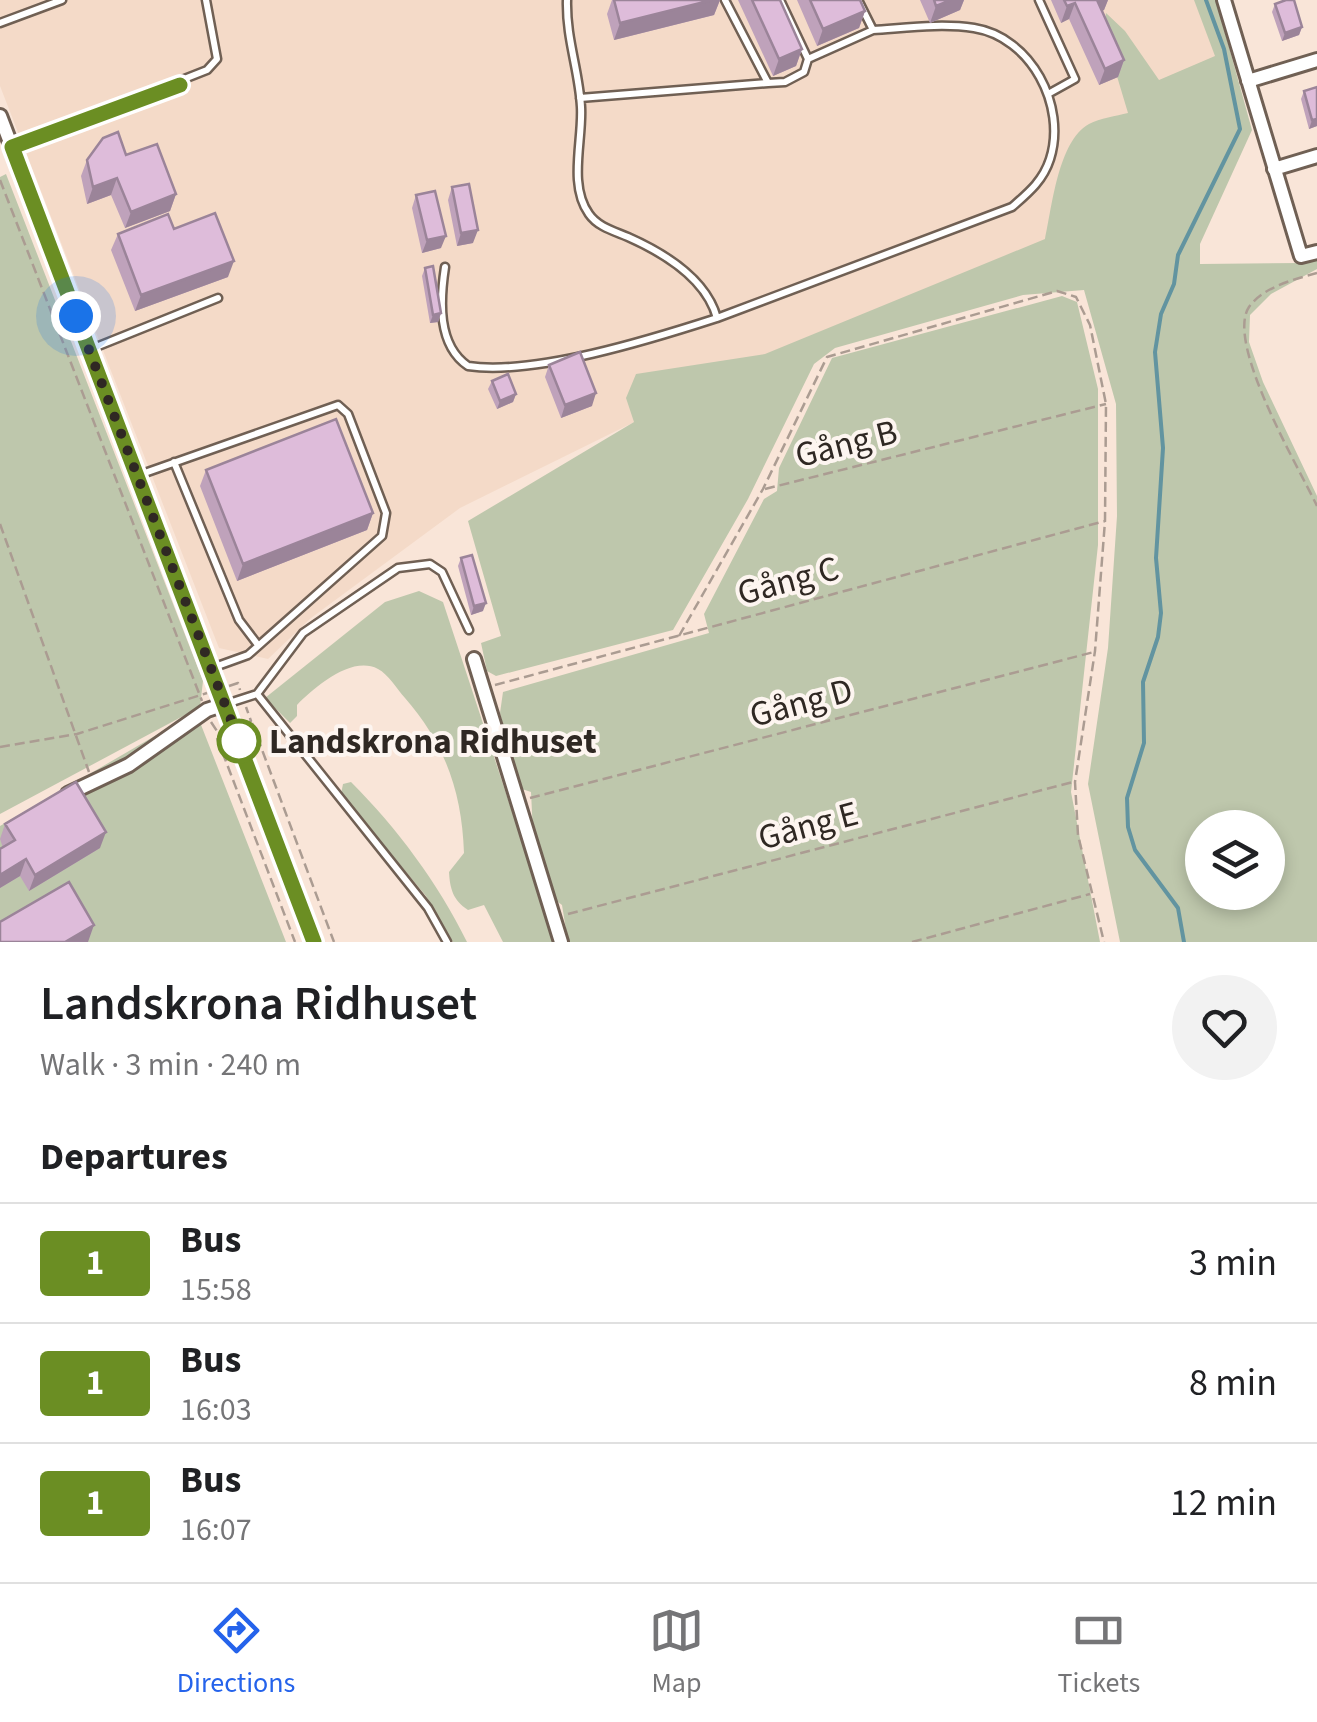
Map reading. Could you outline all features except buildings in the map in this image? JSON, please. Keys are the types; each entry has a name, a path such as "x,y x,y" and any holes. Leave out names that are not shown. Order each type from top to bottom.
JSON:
{"street":[{"path":"1224,0 1300,256 1317,252"},
{"path":"1248,81 1317,60"},
{"path":"0,116 314,942"},
{"path":"1274,169 1317,156"},
{"path":"474,659 560,942"},
{"path":"49,804 164,744 206,710 225,704"}],"lane":[{"path":"0,23 62,0"},
{"path":"12,147 208,70 218,59 206,0"},
{"path":"567,0 567,37 580,98 579,182 591,217 664,256 688,274 706,292 716,318"},
{"path":"725,0 768,83"},
{"path":"580,98 784,82 804,72 808,59 780,0"},
{"path":"858,0 872,30"},
{"path":"1039,0 1075,79 1048,94"},
{"path":"445,267 442,310 448,343 468,366 514,366 562,358 716,318 1012,208 1038,184 1050,159 1056,123 1048,94 1032,64 1002,38 975,28 872,30 808,59"},
{"path":"89,350 218,298"},
{"path":"138,476 330,405 338,405 348,414 386,513 382,536 248,655 212,668"},
{"path":"174,462 239,620 258,646"},
{"path":"225,704 256,694 303,632 398,568 430,564 442,572 469,630"},
{"path":"256,694 428,908 447,942"}],"path":[{"path":"0,180 206,710"},
{"path":"1317,273 1261,294 1246,310 1244,339 1257,382 1317,506"},
{"path":"763,489 827,357 1057,291 1076,297 1084,306 1106,404 1105,521 1095,651 1074,782 1078,835 1104,942"},
{"name":"Gång B","path":"679,636 763,489 1106,404"},
{"name":"Gång C","path":"484,688 1105,521"},
{"path":"0,524 92,782"},
{"name":"Gång D","path":"519,801 1095,651"},
{"path":"0,747 77,734 199,696"},
{"path":"251,721 334,942"},
{"path":"216,735 295,942"},
{"name":"Gång E","path":"554,918 1074,782"},
{"path":"912,942 1092,894"}],"shaded area":[{"path":"0,0 1214,0 1237,79 1047,240 756,362 460,508 311,618 268,659 219,648 0,86"}],"green space":[{"path":"1194,0 1216,0 1252,130 1200,244 1200,264 1301,263 1317,258 1317,269 1271,294 1250,315 1249,342 1263,382 1317,496 1317,942 1120,942 1088,784 1108,648 1117,516 1116,404 1084,290 1023,295 835,348 814,364 748,499 673,630 496,676 487,671 481,643 501,636 468,521 634,422 626,398 636,374 765,354 1045,239 1058,176 1070,145 1089,124 1128,113 1104,33 1106,13 1125,31 1159,80 1215,56"},
{"path":"6,174 203,681 200,707 0,814 0,177"},
{"path":"1062,296 1077,302 1098,389 1098,545 1071,792 1100,942 568,942 562,905 554,899 533,833 531,792 519,788 500,713 503,692 709,633 704,614 764,499 777,491 779,468 832,358"},
{"path":"419,591 443,602 555,942 503,942 484,905 468,910 456,898 449,872 464,853 463,831 449,770 419,715 382,671 356,666 334,675 297,705 297,716 290,723 265,698 385,602"},
{"path":"196,712 286,942 0,942 0,826"},
{"path":"351,782 415,857 467,942 453,942 426,896 341,794 343,784"}],"waterway":[{"path":"1184,942 1178,908 1135,850 1128,827 1127,798 1144,743 1143,682 1158,637 1161,613 1156,558 1163,448 1155,352 1161,314 1174,284 1178,255 1240,129 1224,49 1206,0"}],"bus line":[{"name":"1","path":"180,85 12,147 314,942"}],"place":[{"name":"Landskrona Ridhuset","path":"239,741"}],"route":[{"path":"76,316 239,741"}]}
